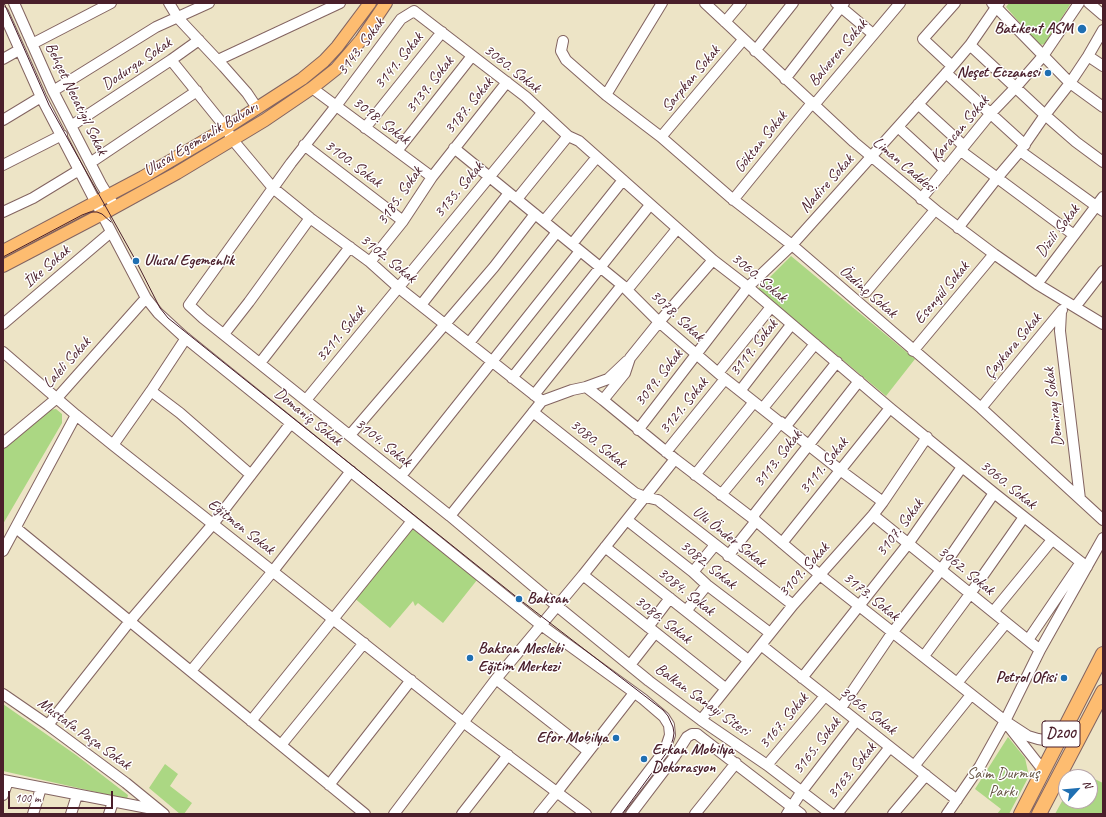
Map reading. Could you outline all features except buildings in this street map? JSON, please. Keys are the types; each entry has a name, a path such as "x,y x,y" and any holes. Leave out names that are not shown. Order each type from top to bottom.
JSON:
{"highway":[{"name":"D200","path":"1021,814 1042,770 1103,654"},
{"name":"D200","path":"1039,814 1103,692"}],"main road":[{"name":"Ulusal Egemenlik Bulvarı","path":"3,266 115,207 177,172 229,133 257,108 302,79 324,62 370,3"},
{"name":"Ulusal Egemenlik Bulvarı","path":"3,251 95,201 229,133 265,120 312,88 336,69 361,40 386,3"}],"street":[{"name":"Behçet Necatigil Sokak","path":"14,3 53,91 107,195 115,207"},
{"path":"32,44 111,3"},
{"path":"169,3 178,18 247,93 257,108"},
{"path":"53,91 156,27 209,3"},
{"path":"218,60 340,3"},
{"path":"606,95 662,3"},
{"path":"726,22 741,3"},
{"path":"755,51 793,3"},
{"name":"Balveren Sokak","path":"813,104 900,3"},
{"path":"955,3 923,39 1023,148 1100,208"},
{"name":"Karacan Sokak","path":"921,199 991,113 1043,56 1079,3"},
{"path":"1089,3 1103,15"},
{"name":"Liman Caddesi","path":"709,4 743,40 785,79 871,157 934,210 1037,284 1103,324"},
{"path":"785,79 840,4 873,34"},
{"path":"996,4 1043,56 1070,83 1103,107"},
{"name":"Nadire Sokak","path":"748,287 792,245 949,69 970,45 996,4"},
{"name":"3060. Sokak","path":"414,11 526,97 568,136 579,141 676,229 713,260 748,287 791,325 816,344 890,408 962,467 1084,564"},
{"name":"3143. Sokak","path":"189,305 304,145 336,106 401,19 414,11"},
{"name":"Domaniç Sokak","path":"3,12 41,97 146,298 168,323 541,625 658,711 669,725 670,735 665,750 616,814"},
{"path":"958,228 997,178 1023,148 1045,115 1070,83 1103,30"},
{"name":"3141. Sokak","path":"365,128 442,32"},
{"name":"Dodurga Sokak","path":"71,126 199,40"},
{"name":"Sarpkan Sokak","path":"661,137 743,40"},
{"name":"Özdinç Sokak","path":"563,41 561,51 564,58 606,95 661,137 733,200 792,245 913,351 981,408 1103,520"},
{"path":"970,45 1045,115 1076,142 1103,162"},
{"path":"3,59 20,50"},
{"name":"3139. Sokak","path":"397,152 472,56"},
{"path":"1088,56 1103,66"},
{"name":"3102. Sokak","path":"171,60 273,188 310,218 370,262 399,288 538,398"},
{"name":"3187. Sokak","path":"454,148 507,82"},
{"name":"3098. Sokak","path":"312,88 432,177"},
{"path":"90,162 197,91"},
{"path":"3,120 41,97"},
{"name":"Göktan Sokak","path":"733,200 813,104"},
{"path":"918,104 963,148 997,178 1074,235"},
{"name":"3135. Sokak","path":"399,288 459,212 490,177 542,113"},
{"path":"898,127 945,170"},
{"path":"3,165 62,135"},
{"path":"420,305 513,196 568,136"},
{"name":"3100. Sokak","path":"304,145 403,221"},
{"name":"3078. Sokak","path":"454,148 625,287 659,322 740,391 883,502"},
{"name":"3185. Sokak","path":"370,262 403,221 432,177 454,148"},
{"path":"544,221 597,157"},
{"path":"3,212 33,198 80,170"},
{"path":"572,244 623,180"},
{"name":"Dizili Sokak","path":"1037,284 1074,235 1100,208 1103,197"},
{"path":"512,378 650,205"},
{"path":"866,292 934,210"},
{"path":"350,435 494,267 535,214"},
{"path":"224,334 310,218"},
{"path":"450,516 533,412 538,398 625,287 676,229"},
{"name":"İlke Sokak","path":"3,324 111,232"},
{"path":"469,343 557,232"},
{"path":"260,363 350,247"},
{"path":"401,476 580,251"},
{"name":"Esengül Sokak","path":"913,351 994,254"},
{"path":"538,398 586,387 608,379 630,358 713,260"},
{"name":"Çaykara Sokak","path":"981,408 1060,312 1071,305 1103,271"},
{"name":"3099. Sokak","path":"638,430 748,287"},
{"name":"3211. Sokak","path":"306,400 399,288"},
{"name":"Laleli Sokak","path":"3,443 56,398 146,298"},
{"name":"3104. Sokak","path":"189,305 401,476 558,606"},
{"name":"3121. Sokak","path":"666,452 771,307"},
{"name":"Demiray Sokak","path":"1060,312 1062,342 1080,499"},
{"name":"3119. Sokak","path":"740,391 791,325"},
{"path":"113,445 186,338"},
{"path":"695,475 816,344"},
{"name":"Eğitmen Sokak","path":"3,352 113,445 463,722 586,814"},
{"path":"603,400 624,373 630,358"},
{"path":"721,495 837,362"},
{"name":"3113. Sokak","path":"728,556 756,521 753,516 859,381"},
{"name":"3173. Sokak","path":"586,387 695,475 756,521 892,633 924,656 1005,721 1028,736 1057,742"},
{"path":"151,390 180,413 251,475"},
{"name":"3111. Sokak","path":"782,543 890,408"},
{"name":"3080. Sokak","path":"533,412 635,493 645,497"},
{"path":"3,551 76,415"},
{"path":"48,725 130,621 213,524 291,423"},
{"name":"3109. Sokak","path":"701,720 725,688 793,605 873,515 927,437"},
{"path":"394,814 496,679 558,606 675,459"},
{"name":"3107. Sokak","path":"802,678 908,544 962,467"},
{"path":"191,671 273,571 351,471"},
{"path":"841,708 892,633 941,570 994,493"},
{"name":"Ulu Önder Sokak","path":"645,497 658,500 728,556 793,605"},
{"name":"3062. Sokak","path":"873,515 1040,650"},
{"path":"924,656 1024,517"},
{"name":"3082. Sokak","path":"627,520 693,572 707,585 770,633"},
{"path":"251,721 334,620 412,521"},
{"path":"16,528 365,814"},
{"path":"1028,640 1103,538"},
{"path":"993,612 1052,540"},
{"path":"693,572 715,545"},
{"name":"3084. Sokak","path":"605,547 748,660"},
{"path":"947,814 980,766 1005,721 1084,564"},
{"name":"3086. Sokak","path":"583,575 725,688"},
{"path":"686,610 707,585"},
{"path":"630,665 670,598"},
{"name":"Balkan Sanayi Sitesi","path":"558,606 630,665 701,720 767,765 831,814"},
{"path":"957,683 1006,623"},
{"path":"281,745 364,643"},
{"name":"3066. Sokak","path":"760,645 958,800"},
{"path":"496,679 588,751"},
{"path":"329,785 411,680"},
{"path":"539,814 634,693"},
{"name":"Mustafa Paşa Sokak","path":"3,694 48,725 126,783 161,813"},
{"path":"914,766 971,695"},
{"name":"3167. Sokak","path":"767,765 825,696"},
{"name":"3165. Sokak","path":"789,810 856,721"},
{"path":"1005,721 1042,770"},
{"path":"631,814 675,756 687,737 692,734 697,734 736,763 789,810 801,814"},
{"name":"3163. Sokak","path":"837,814 890,747"},
{"path":"462,814 508,755"},
{"path":"695,814 736,763"},
{"path":"893,814 926,775"},
{"path":"3,795 5,781 161,813"},
{"path":"33,814 41,788"},
{"path":"71,814 78,795"},
{"path":"110,814 113,802"}],"green space":[{"path":"1009,3 1071,3 1045,44 1039,45 1006,7"},
{"path":"791,256 915,359 886,396 758,289"},
{"path":"56,409 62,414 62,423 3,524 3,448 49,410"},
{"path":"411,524 452,557 477,580 443,623 418,603 415,606 413,601 390,628 353,597"},
{"path":"3,704 76,755 128,795 127,799 3,771"},
{"name":"Saim Durmuş Parkı","path":"1008,737 1025,758 1029,776 1009,814 997,814 1001,809 975,789"},
{"path":"165,764 178,774 170,786 192,803 184,814 180,814 149,788"},
{"path":"1098,781 1103,783 1103,814 1055,814 1058,809 1098,809"}],"tram line":[{"path":"4,3 49,105 136,261 160,308 168,318 519,599 663,710 668,716 674,733 670,748 622,814"},
{"path":"3,257 90,212 102,214 111,222"}],"place":[{"name":"Batıkent ASM","path":"1082,29"},
{"name":"Neşet Eczanesi","path":"1048,73"},
{"name":"Ulusal Egemenlik","path":"136,261"},
{"name":"Baksan","path":"519,599"},
{"name":"Baksan Mesleki Eğitim Merkezi","path":"470,658"},
{"name":"Petrol Ofisi","path":"1064,678"},
{"name":"Efor Mobilya","path":"616,738"},
{"name":"Erkan Mobilya Dekorasyon","path":"644,759"}]}
